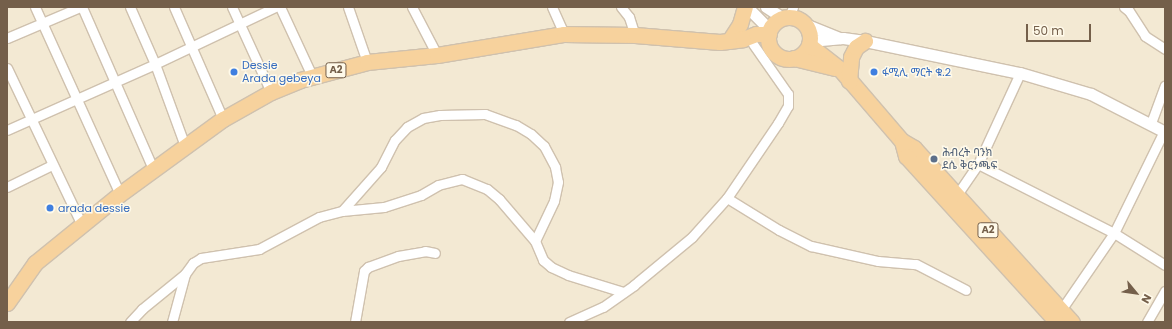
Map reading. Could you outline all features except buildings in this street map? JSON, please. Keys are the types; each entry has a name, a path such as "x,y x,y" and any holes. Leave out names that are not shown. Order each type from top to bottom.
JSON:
{"highway":[{"path":"742,41 740,24 746,7"},
{"path":"794,58 806,51 809,43 805,24 788,14 770,37 780,56 840,69"},
{"name":"A2","path":"7,303 34,263 120,194 223,119 271,92 312,76 367,62 437,55 564,34 635,35 742,41 756,34 770,37"},
{"path":"849,81 851,57 856,47 864,41"},
{"name":"A2","path":"809,43 840,69 902,141 906,156 931,175 1058,317 1072,322"}],"street":[{"path":"35,7 120,194"},
{"path":"7,38 42,22 81,7 154,169"},
{"path":"130,7 155,64 185,146"},
{"path":"174,7 223,119"},
{"path":"232,7 271,92"},
{"path":"7,130 155,64 275,7"},
{"path":"280,7 312,76"},
{"path":"348,7 367,62"},
{"path":"412,7 437,55"},
{"path":"621,7 629,18 635,35"},
{"path":"746,7 770,37"},
{"path":"766,7 788,14"},
{"path":"1124,7 1129,11 1145,36 1165,49"},
{"path":"554,8 564,34"},
{"path":"805,24 842,38 864,41 1020,73 1091,94 1152,123 1164,131 1114,233 1058,317"},
{"path":"809,43 842,38"},
{"path":"569,322 603,307 692,237 727,198 778,123 790,101 788,94 742,41"},
{"path":"7,68 32,119 52,165 82,225"},
{"path":"953,200 978,164 1020,73"},
{"path":"1152,123 1165,85"},
{"path":"342,211 381,167 395,140 407,127 423,118 440,115 485,114 516,125 531,134 544,146 555,166 558,182 554,201 535,241"},
{"path":"978,164 1114,233 1165,265"},
{"path":"7,187 52,165"},
{"path":"130,322 142,309 185,274 193,263 201,258 258,249 319,217 342,211 384,207 420,195 438,185 462,179 486,189 499,199 535,241 543,260 551,267 568,275 623,292"},
{"path":"727,198 779,230 811,246 878,261 916,264 966,290"},
{"path":"355,322 364,271 368,267 398,256 425,251 435,254"},
{"path":"172,322 185,274"},
{"path":"1147,322 1165,291"}],"shaded area":[{"path":"7,7 1165,7 1165,322 7,322"}],"place":[{"name":"Dessie Arada gebeya","path":"234,72"},
{"name":"ፋሚሊ ማርት ቁ.2","path":"874,72"},
{"name":"ሕብረት ባንክ ደሴ ቅርንጫፍ","path":"934,159"},
{"name":"arada dessie","path":"50,208"}]}
